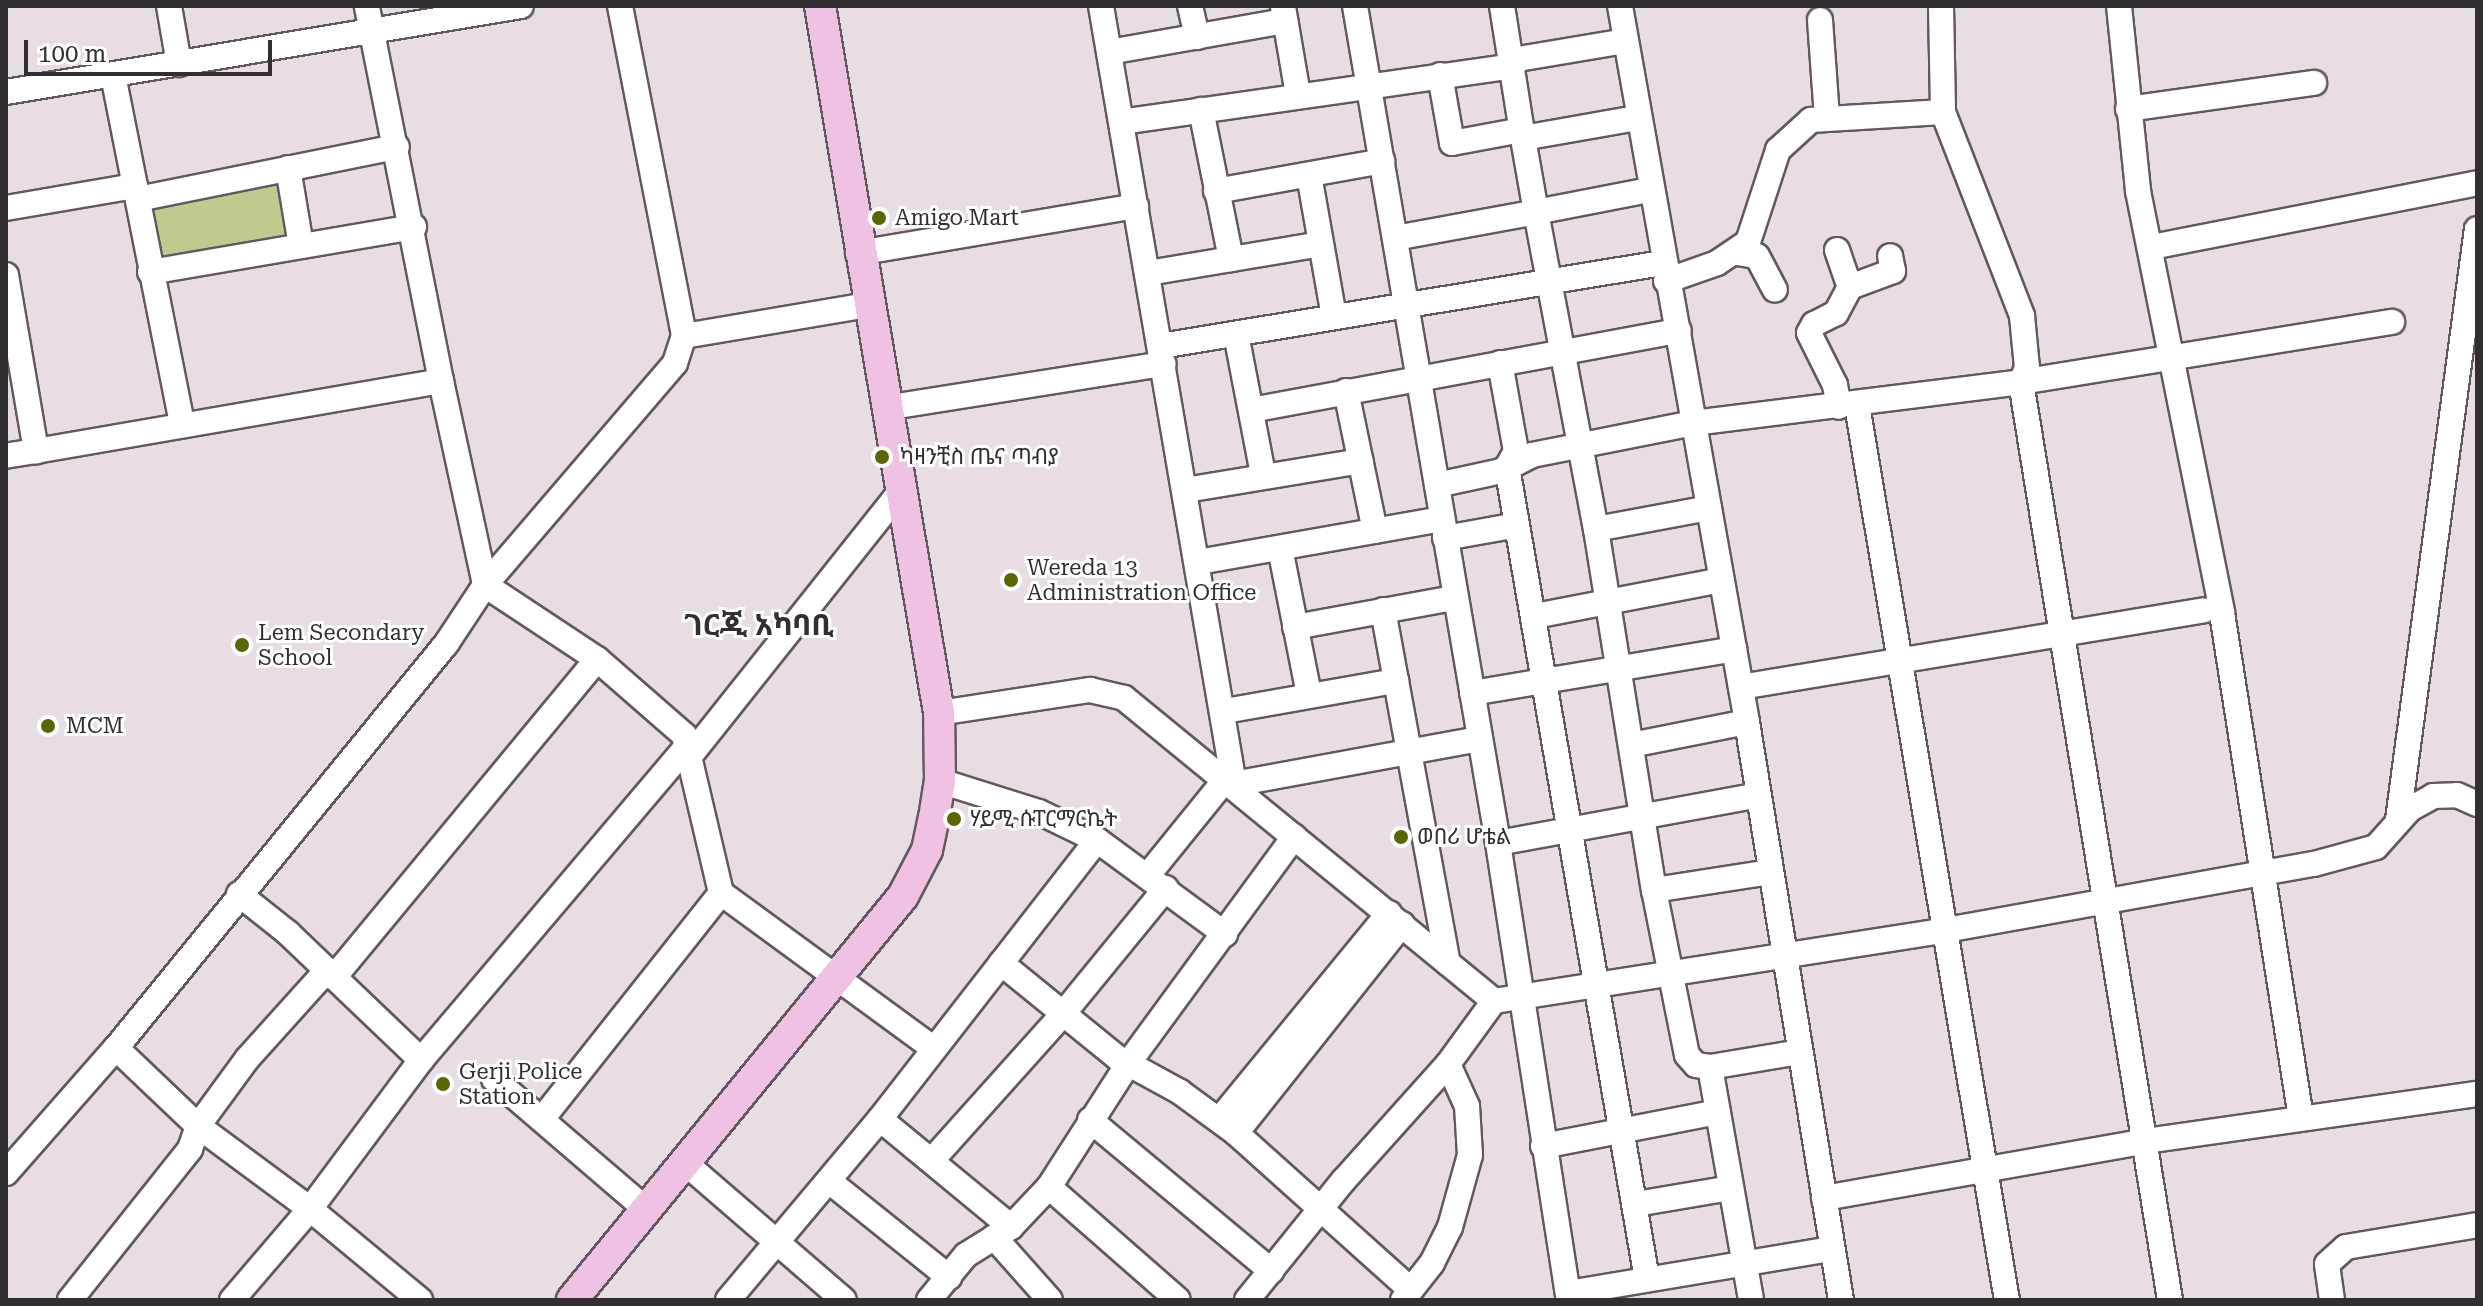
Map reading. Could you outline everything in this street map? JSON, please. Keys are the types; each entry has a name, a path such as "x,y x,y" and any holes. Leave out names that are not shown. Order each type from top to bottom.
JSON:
{"main road":[{"path":"572,1300 915,875 927,850 940,781 939,713 858,253 820,6"}],"street":[{"path":"169,6 179,64"},
{"path":"367,6 485,585 597,659 673,723 688,751 721,893 933,1048"},
{"path":"6,92 373,33 478,9 521,6"},
{"path":"6,1173 116,1048 446,644 485,585 675,363 684,336 620,6"},
{"path":"933,1159 1062,1015 1230,782 1225,711 1101,6"},
{"path":"1190,6 1197,37"},
{"path":"1355,6 1420,378 1453,598 1498,843 1519,999 1569,1296 1647,1279 1832,1249"},
{"path":"1502,6 1536,212 1609,601 1642,818 1683,1046 1696,1065 1710,1067 1800,1052"},
{"path":"1620,6 1649,190 1679,331 1747,722 1841,1300"},
{"path":"1941,6 1943,112 2022,316 2027,368 2021,382 2170,1300"},
{"path":"2119,6 2128,109 2222,613 2301,1118"},
{"path":"1109,52 1197,37 1284,14 1298,95"},
{"path":"1820,20 1827,118"},
{"path":"1121,122 1368,84 1513,66 1518,59 1625,41"},
{"path":"113,75 182,425"},
{"path":"1440,75 1452,143 1637,118"},
{"path":"2128,109 2314,83"},
{"path":"1201,110 1231,259"},
{"path":"1737,253 1748,242 1778,150 1795,130 1827,118 1943,112"},
{"path":"6,208 136,192 397,147"},
{"path":"1216,191 1382,161"},
{"path":"288,168 301,246"},
{"path":"1309,175 1334,317"},
{"path":"2152,247 2477,183"},
{"path":"1395,238 1649,190"},
{"path":"858,253 1136,206"},
{"path":"150,272 414,227"},
{"path":"2398,820 2477,229"},
{"path":"1148,273 1321,244"},
{"path":"1837,250 1850,287"},
{"path":"885,408 1162,355 1236,334 1550,282 1664,272 1737,253 1757,256 1775,290"},
{"path":"1890,256 1893,271 1850,287 1836,313 1814,324 1809,333 1848,406 1900,663 2007,1300"},
{"path":"6,275 36,451"},
{"path":"684,336 868,305"},
{"path":"1437,485 1507,467 1532,455 1693,423 2021,382 2392,322"},
{"path":"1251,410 1679,331"},
{"path":"1236,334 1263,474"},
{"path":"1500,363 1516,451 1507,467 1647,1279"},
{"path":"6,456 441,381"},
{"path":"1346,391 1375,531"},
{"path":"1186,490 1263,474 1361,461"},
{"path":"232,1300 310,1209 421,1060 688,751 899,493"},
{"path":"1596,529 1709,508"},
{"path":"1198,562 1375,531 1517,525"},
{"path":"1280,548 1309,695"},
{"path":"1535,616 1722,580"},
{"path":"1295,627 1453,598"},
{"path":"1383,610 1448,963"},
{"path":"1741,687 1900,663 2204,610"},
{"path":"1472,693 1617,666 1734,649"},
{"path":"70,1300 190,1149 198,1126 289,1011 320,978 330,975 597,659"},
{"path":"1225,711 1396,681"},
{"path":"939,713 1043,695 1105,692 1148,713 1494,1001 1669,971 1946,930 2262,873 2376,847 2398,820 2433,796 2457,795 2477,803"},
{"path":"1631,745 1747,722"},
{"path":"1230,782 1479,739"},
{"path":"940,781 1039,812 1097,840 1157,881 1225,934"},
{"path":"1498,843 1759,795"},
{"path":"929,1300 972,1250 1003,1232 1049,1187 1130,1061 1294,837"},
{"path":"728,1300 880,1119 1097,840"},
{"path":"1654,890 1770,872"},
{"path":"542,1119 721,893"},
{"path":"239,894 421,1060"},
{"path":"1228,1127 1395,918"},
{"path":"1001,963 1118,1058 1130,1061 1228,1127 1320,1210 1404,1297 1432,1263 1450,1227 1470,1155 1467,1106 1448,1064"},
{"path":"1247,1300 1320,1210 1448,1064 1494,1001"},
{"path":"116,1048 198,1126 310,1209 404,1295"},
{"path":"1710,1067 1751,1300"},
{"path":"494,1079 647,1210"},
{"path":"1824,1198 2146,1141 2477,1094"},
{"path":"1543,1146 1718,1112"},
{"path":"880,1119 933,1159 1003,1232 1048,1299"},
{"path":"1090,1120 1271,1271"},
{"path":"684,1162 778,1240 833,1297"},
{"path":"829,1181 949,1277"},
{"path":"1049,1187 1178,1300"},
{"path":"1636,1204 1731,1188"},
{"path":"2332,1300 2327,1264 2346,1247 2477,1225"}],"green space":[{"path":"282,170 294,233 155,260 143,197"}],"place":[{"name":"Amigo Mart","path":"879,218"},
{"name":"ካዛንቺስ ጤና ጣብያ","path":"882,457"},
{"name":"Wereda 13 Administration Office","path":"1011,580"},
{"name":"Lem Secondary School","path":"242,645"},
{"name":"MCM","path":"48,726"},
{"name":"ሃይሚ ሱፐርማርኬት","path":"954,819"},
{"name":"ወበሪ ሆቴል","path":"1401,837"},
{"name":"Gerji Police Station","path":"443,1084"}],"district":[{"name":"ገርጂ አካባቢ","path":"759,625"}]}
